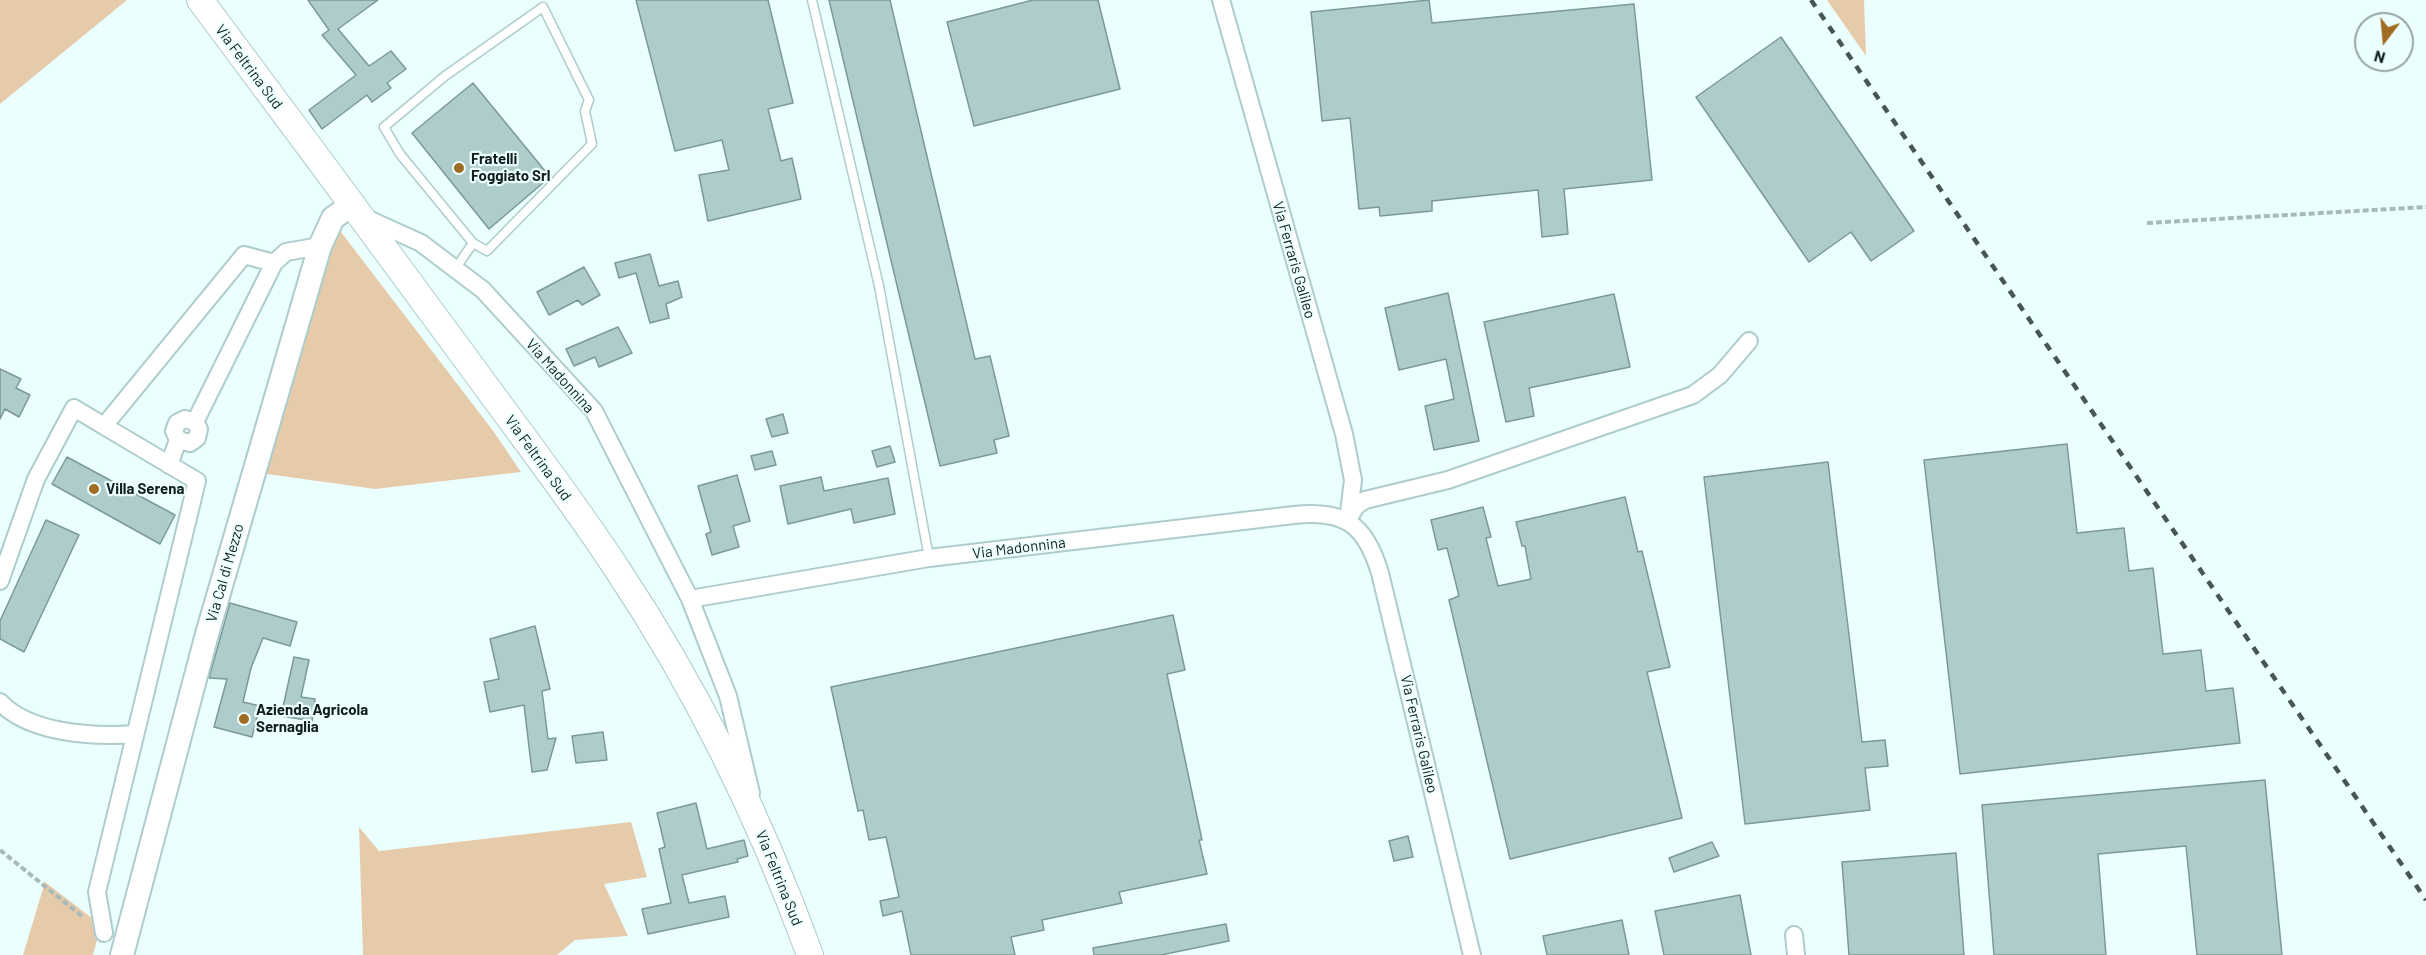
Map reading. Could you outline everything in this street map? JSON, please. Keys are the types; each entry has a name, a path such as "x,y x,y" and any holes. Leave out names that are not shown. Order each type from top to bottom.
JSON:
{"main road":[{"name":"Via Feltrina Sud","path":"200,0 357,210 619,571 691,690 756,821 810,955"}],"street":[{"name":"Via Ferraris Galileo","path":"1221,0 1344,434 1353,480 1348,521 1368,544 1380,573 1472,955"},
{"name":"Via Cal di Mezzo","path":"122,955 207,634 320,246 333,218 357,210"},
{"name":"Via Madonnina","path":"357,210 421,243 483,290 594,411 690,599 737,725 756,821"},
{"path":"169,465 178,440 190,443 197,438 199,429 195,422 274,263 286,252 320,246"},
{"path":"104,426 244,255 274,263"},
{"path":"1348,521 1356,506 1365,500 1448,480 1693,396 1720,375 1749,340"},
{"path":"0,581 36,479 74,408 197,481 97,892 104,933"},
{"name":"Via Madonnina","path":"690,599 929,558 1311,513 1326,513 1348,521"},
{"path":"0,702 7,710 53,730 102,737 135,734"},
{"path":"1794,935 1796,955"}],"lane":[{"path":"812,0 879,286 929,558"},
{"path":"543,7 589,100 585,111 592,144 487,251 473,243 400,154 384,127 445,76 543,7"},
{"path":"455,269 473,243"}],"path":[{"path":"2146,223 2426,207"},
{"path":"0,850 104,933"}],"shaded area":[{"path":"0,0 127,0 0,104"},
{"path":"1827,0 1864,0 1866,56"},
{"path":"331,219 494,432 521,472 375,489 260,473"},
{"path":"631,822 647,877 604,884 628,936 575,940 557,955 363,955 359,827 379,851"},
{"path":"45,882 101,925 93,955 23,955"}],"building":[{"path":"308,0 378,0 338,29 369,66 391,51 406,69 387,83 391,88 372,102 367,95 322,129 309,110 356,75 322,35 329,30"},
{"path":"636,0 768,0 793,103 768,109 781,161 792,158 801,199 708,221 699,175 729,170 722,140 675,151"},
{"path":"829,0 890,0 975,359 990,356 1009,436 994,440 997,453 940,466"},
{"path":"1033,0 1098,0 1120,89 974,126 947,22"},
{"path":"1429,0 1432,23 1634,4 1652,180 1564,189 1568,234 1542,237 1538,190 1432,201 1432,211 1380,216 1379,207 1359,209 1350,118 1322,121 1311,12"},
{"path":"1781,37 1914,231 1871,261 1851,232 1809,262 1696,97"},
{"path":"473,83 550,177 489,229 412,133"},
{"path":"650,254 659,286 678,281 682,297 666,304 669,318 650,323 636,273 619,278 615,263"},
{"path":"584,267 600,295 582,305 578,300 549,315 537,292"},
{"path":"1448,293 1479,441 1434,450 1425,406 1454,399 1446,359 1399,370 1385,308"},
{"path":"1614,294 1630,367 1529,388 1534,416 1506,422 1484,322"},
{"path":"618,327 632,353 599,367 595,357 574,366 566,349"},
{"path":"0,369 21,379 16,388 30,395 19,417 5,409 0,419"},
{"path":"783,414 788,433 772,437 766,419"},
{"path":"2067,444 2077,533 2124,528 2129,571 2153,568 2163,654 2201,650 2206,691 2233,688 2240,743 1960,774 1924,460"},
{"path":"890,446 895,462 877,467 872,451"},
{"path":"772,451 776,465 755,470 751,456"},
{"name":"Villa Serena","path":"67,457 175,515 160,544 52,484"},
{"path":"1828,462 1862,742 1885,740 1888,766 1865,768 1870,810 1745,824 1704,477"},
{"path":"737,475 750,521 733,526 739,547 712,555 706,534 711,532 698,486"},
{"path":"821,477 824,491 888,478 895,514 854,523 851,509 788,524 780,486"},
{"path":"1625,497 1638,552 1642,551 1670,667 1647,672 1682,818 1510,859 1449,600 1459,596 1447,548 1438,550 1431,520 1483,507 1491,537 1486,538 1498,586 1531,579 1525,546 1522,546 1516,522"},
{"path":"46,520 79,535 24,652 0,639 0,621"},
{"path":"230,603 297,622 290,646 263,638 251,668 243,702 260,706 252,737 214,727 227,679 209,678"},
{"path":"1173,615 1185,670 1167,674 1207,874 1119,892 1122,903 1042,920 1044,930 1011,937 1015,955 911,955 902,911 883,916 880,901 899,897 886,837 869,840 863,810 858,811 831,687"},
{"path":"535,626 550,689 542,691 548,739 556,738 547,770 532,772 524,705 490,712 484,682 499,679 490,639"},
{"path":"294,657 309,660 301,697 315,699 312,721 281,716"},
{"path":"603,732 607,760 576,763 572,736"},
{"path":"2265,780 2282,955 2197,955 2186,846 2098,854 2106,955 1994,955 1982,805"},
{"path":"696,803 707,849 744,840 748,856 737,859 738,862 682,875 689,903 725,896 729,917 648,934 642,909 671,903 659,849 665,847 657,813"},
{"path":"1408,836 1413,857 1394,861 1389,841"},
{"path":"1712,842 1719,856 1674,872 1669,858"},
{"path":"1956,853 1964,955 1849,955 1842,862"},
{"path":"1740,895 1751,955 1664,955 1655,911"},
{"path":"1622,920 1629,955 1547,955 1543,936"},
{"path":"1226,924 1229,941 1161,955 1094,955 1093,948"}],"railway":[{"path":"1811,0 2426,900"}],"place":[{"name":"Fratelli Foggiato Srl","path":"459,168"},
{"name":"Villa Serena","path":"94,489"},
{"name":"Azienda Agricola Sernaglia","path":"244,719"}]}
